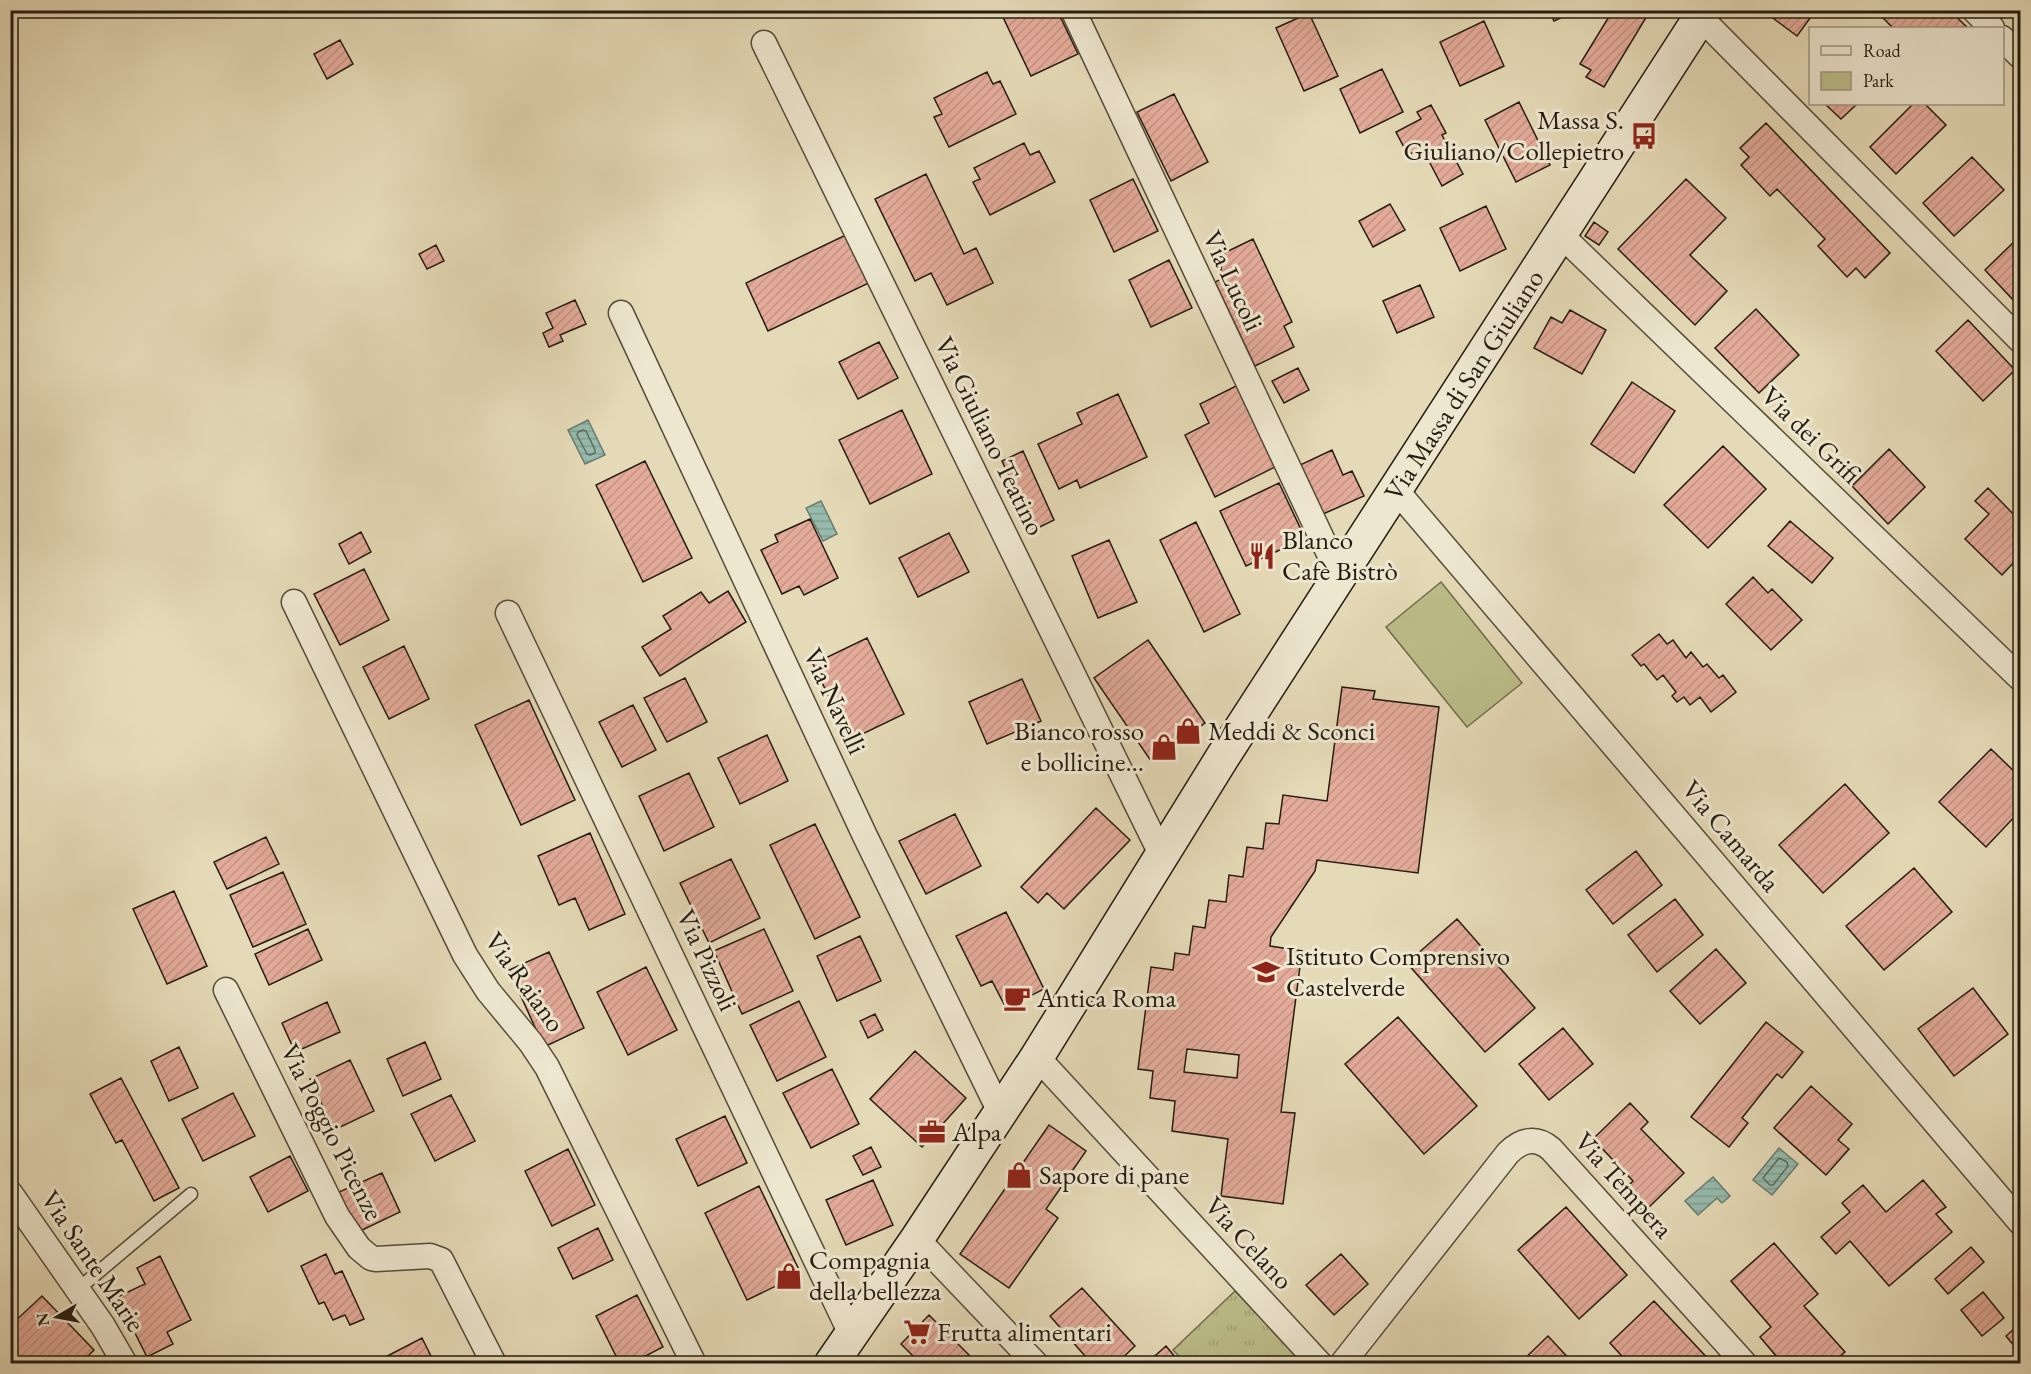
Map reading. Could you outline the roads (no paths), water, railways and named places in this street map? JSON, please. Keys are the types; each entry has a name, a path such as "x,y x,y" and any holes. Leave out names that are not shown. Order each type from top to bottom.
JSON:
{"street":[{"name":"Via Lucoli","path":"1073,10 1340,577"},
{"path":"1974,10 1991,27"},
{"name":"Via Massa di San Giuliano","path":"831,1364 1037,1057 1162,856 1702,14"},
{"path":"1702,14 2020,340"},
{"path":"2004,40 2020,56"},
{"name":"Via Giuliano Teatino","path":"764,43 1162,856"},
{"name":"Via dei Grifi","path":"1560,234 2020,678"},
{"name":"Via Navelli","path":"621,313 865,836 999,1112"},
{"name":"Via Camarda","path":"1396,490 2020,1222"},
{"name":"Via Raiano","path":"294,602 465,955 488,991 531,1043 547,1067 694,1364"},
{"name":"Via Pizzoli","path":"508,613 851,1334"},
{"name":"Via Poggio Picenze","path":"226,990 337,1216 352,1239 365,1255 376,1259 430,1256 441,1260 494,1364"},
{"name":"Via Celano","path":"1037,1057 1320,1364"},
{"name":"Via Tempera","path":"1342,1364 1508,1153 1515,1146 1530,1140 1545,1144 1557,1155 1745,1364"},
{"name":"Via Sante Marie","path":"10,1193 103,1326 125,1364"},
{"path":"917,1239 1035,1364"}],"lane":[{"path":"77,1290 191,1194"}],"water":[{"path":"588,420 605,455 585,464 568,430"},
{"path":"821,501 837,534 823,541 806,508"},
{"path":"1779,1148 1798,1164 1772,1195 1753,1180"},
{"path":"1713,1177 1730,1196 1722,1203 1717,1198 1698,1215 1685,1201"}],"place":[{"name":"Massa S. Giuliano/Collepietro","path":"1644,136"},
{"name":"Blanco Cafè Bistrò","path":"1262,556"},
{"name":"Meddi & Sconci","path":"1188,731"},
{"name":"Bianco rosso e bollicine…","path":"1164,747"},
{"name":"Istituto Comprensivo Castelverde","path":"1266,972"},
{"name":"Antica Roma","path":"1017,998"},
{"name":"Alpa","path":"932,1132"},
{"name":"Sapore di pane","path":"1019,1175"},
{"name":"Compagnia della bellezza","path":"789,1276"},
{"name":"Frutta alimentari","path":"917,1332"}]}
